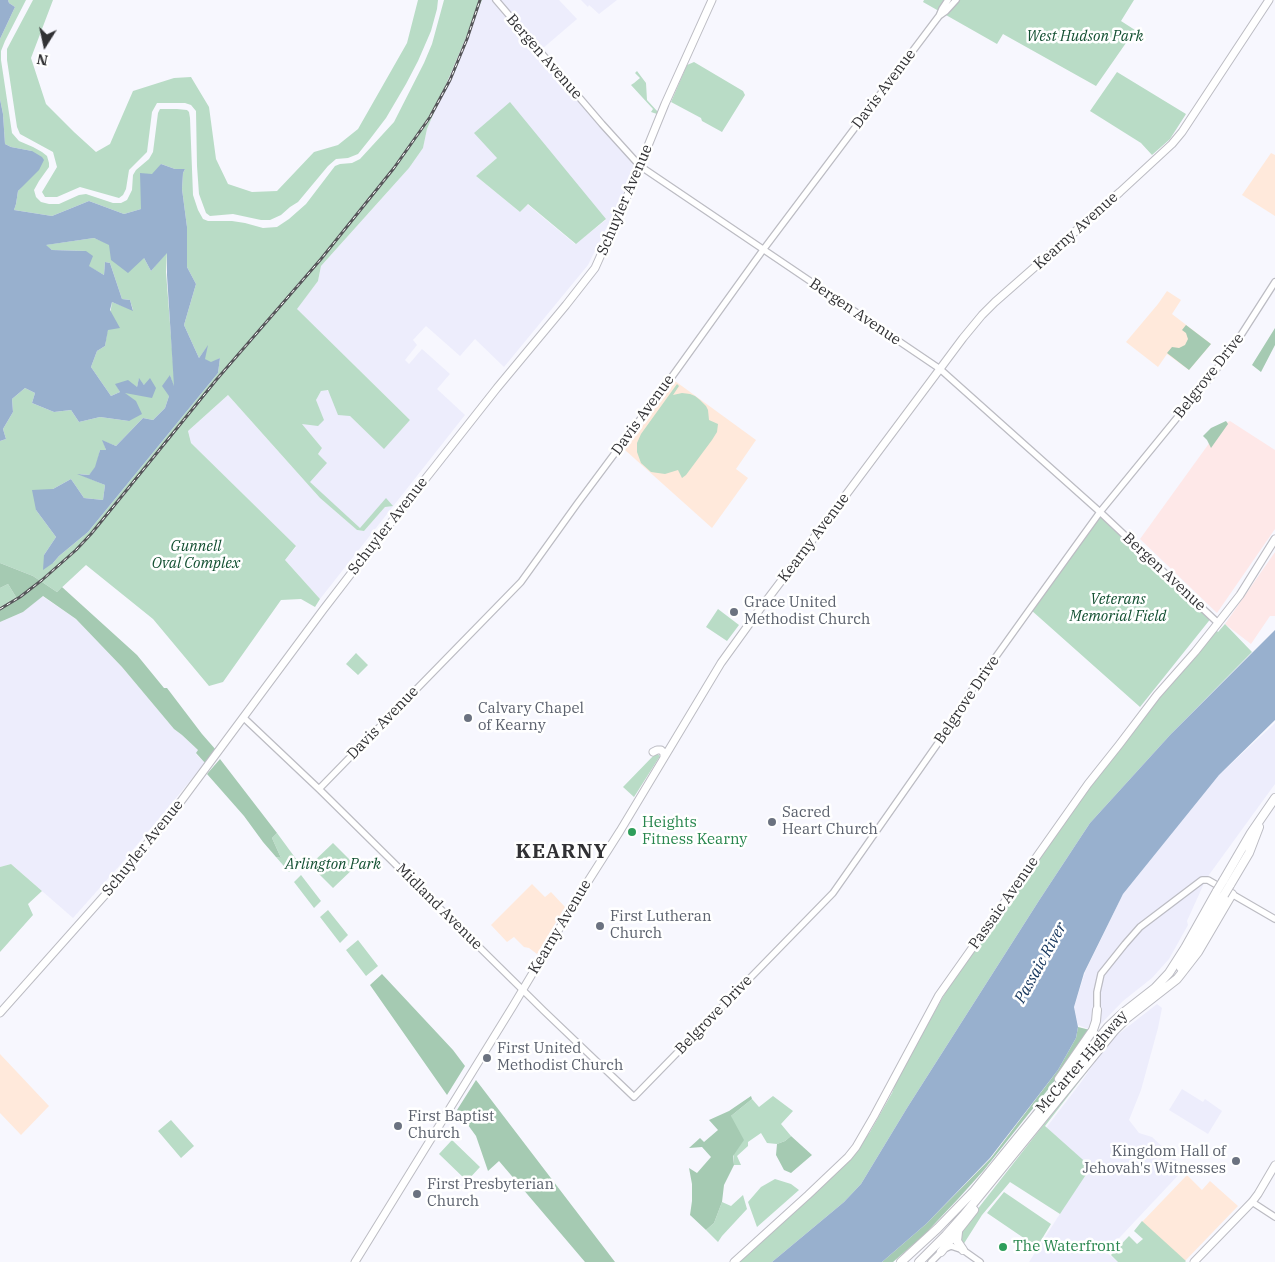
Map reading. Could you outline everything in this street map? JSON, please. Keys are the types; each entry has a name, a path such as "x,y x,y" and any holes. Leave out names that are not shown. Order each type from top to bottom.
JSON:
{"highway":[{"name":"McCarter Highway","path":"1227,883 1244,862 1262,820 1275,799"},
{"name":"McCarter Highway","path":"901,1262 929,1238 961,1205 1108,1027 1123,1013 1159,988 1181,968 1225,894 1227,883 1251,833 1275,799"},
{"name":"McCarter Highway","path":"1159,988 1225,894"},
{"path":"919,1262 954,1226 1114,1031 1127,1018 1151,1000 1159,988 1177,979 1194,958 1225,894"},
{"path":"1011,1146 1090,1035 1096,1021 1097,1010"},
{"path":"941,1252 983,1198 1012,1155"},
{"path":"960,1229 956,1241 963,1250"}],"main road":[{"name":"Schuyler Avenue","path":"0,1013 105,895 173,812 368,552 497,388 592,273 599,262 665,104 712,0"},
{"name":"Kearny Avenue","path":"355,1262 723,659 982,315 1172,144 1182,132 1269,0"},
{"name":"Passaic Avenue","path":"734,1262 808,1196 852,1152 874,1116 939,995 1088,784 1156,694 1195,652 1240,595 1275,539"},
{"path":"653,752 661,750 664,753 664,757"},
{"path":"1194,1262 1252,1202 1275,1165"}],"street":[{"name":"Bergen Avenue","path":"496,0 640,166 940,369 1100,512 1218,623"},
{"name":"Davis Avenue","path":"319,789 521,582 763,250 939,16 948,0"},
{"name":"Davis Avenue","path":"939,16 956,0"},
{"name":"Belgrove Drive","path":"634,1097 833,893 943,736 968,697 1100,512 1212,375 1234,346 1275,282"},
{"name":"Midland Avenue","path":"244,718 634,1097"},
{"path":"1097,1010 1097,992 1101,974 1125,944 1149,920 1202,880 1209,880 1225,894 1275,919"},
{"path":"1252,1202 1275,1217"},
{"path":"930,1262 944,1249 951,1246 963,1250 980,1262"}],"shaded area":[{"path":"482,0 559,0 577,19 542,49 638,164 588,265 504,367 475,339 460,356 426,326 413,340 417,345 405,360 409,364 422,349 450,374 437,389 465,415 320,599 285,560 296,547 191,443 188,431 228,395 320,498 357,530 364,531 385,507 386,499 360,529 309,482 318,454 322,448 302,424 321,391 327,390 350,416 384,448 410,420 296,309 318,281 321,266 409,168 423,148 427,129","holes":["497,158 606,220 575,244 527,204 520,212 476,176"]},
{"path":"581,0 617,0 599,14"},
{"path":"1271,153 1275,155 1275,216 1242,195"},
{"path":"1167,291 1181,300 1172,314 1211,344 1189,370 1167,354 1158,367 1126,342"},
{"path":"675,381 756,440 736,469 748,478 712,528 625,450"},
{"path":"1230,421 1275,450 1275,529 1217,613 1140,539 1223,424"},
{"path":"1275,552 1275,616 1270,616 1251,644 1225,624"},
{"path":"42,596 76,619 122,667 174,729 198,750 196,754 205,763 121,864 73,918 11,864 0,867 0,622 23,612"},
{"path":"1275,723 1275,784 1206,879 1187,921 1188,925 1169,959 1152,978 1123,1001 1094,1031 1078,1025 1074,1007 1085,972 1123,894 1219,775"},
{"path":"532,884 545,897 551,892 565,907 537,954 524,947 514,937 507,942 491,925"},
{"path":"1157,1004 1162,1008 1158,1028 1141,1090 1129,1120 1139,1133 1152,1137 1185,1168 1106,1252 1118,1262 1029,1262 1090,1167 1046,1128 1098,1057 1116,1036"},
{"path":"0,1054 49,1106 21,1135 0,1113"},
{"path":"1182,1089 1203,1102 1205,1099 1222,1111 1208,1134 1169,1110"},
{"path":"1187,1175 1202,1190 1210,1181 1238,1206 1185,1261 1142,1222"}],"green space":[{"name":"Gunnell Oval Complex","path":"8,0 26,0 5,41 1,51 1,60 12,133 19,141 47,156 49,163 49,167 34,190 36,197 41,202 59,204 86,194 113,203 121,203 127,200 132,190 133,175 149,159 153,152 160,109 187,110 190,118 193,195 203,219 208,221 232,221 263,228 277,227 289,219 306,204 335,166 352,163 360,159 394,122 432,44 444,0 482,0 427,129 423,148 409,168 321,266 318,281 297,309 410,420 384,449 350,416 338,415 328,390 321,391 316,400 324,420 318,426 302,424 322,448 318,454 327,463 310,482 360,528 386,498 393,506 385,507 364,531 357,530 320,498 228,395 188,431 191,443 296,546 285,560 320,599 315,607 301,599 281,600 223,682 209,686 153,619 86,565 57,592 33,576 0,563 0,441 6,439 3,429 13,412 12,399 25,388 35,393 32,403 54,412 71,410 79,422 100,417 129,421 123,393 144,385 139,379 137,387 116,384 120,392 111,396 91,367 97,351 105,346 112,302 133,310 130,300 122,299 110,263 105,262 104,275 88,266 86,251 52,250 45,245 94,238 144,258 151,271 167,252 166,272 174,375 174,388 170,375 169,396 165,408 153,420 143,418 116,446 103,441 106,450 100,450 96,467 89,475 79,474 105,485 103,500 84,498 71,479 53,489 36,510 56,537 44,555 53,563 88,532 218,373 220,358 211,363 204,359 207,347 199,358 184,325 196,284 187,267 187,227 182,189 185,169 175,169 161,164 141,209 124,214 89,201 52,216 14,210 18,191 24,184 32,151 5,144 0,99 0,39 15,7"},
{"path":"33,0 53,0 31,58 46,104 96,152 110,144 133,91 174,78 191,77 209,107 216,159 228,184 252,192 277,191 314,152 338,145 358,129 407,43 418,0 438,0 431,31 418,61 386,118 358,154 348,158 336,159 298,202 281,215 270,220 261,220 233,214 210,216 206,213 199,194 196,111 191,105 185,103 157,103 152,112 147,152 129,170 126,189 119,198 80,187 57,197 45,197 42,192 57,167 53,152 20,134 17,127 7,60 7,49"},
{"name":"West Hudson Park","path":"924,0 1134,0 1121,21 1135,30 1096,86 1003,34 997,44 923,2"},
{"path":"694,62 743,91 745,95 722,132 671,102 687,65"},
{"path":"637,71 646,83 647,100 658,112 657,114 651,112 653,109 631,85 640,78 635,73"},
{"path":"1117,72 1186,114 1170,139 1152,155 1141,143 1090,111"},
{"path":"510,102 606,219 576,244 528,204 520,212 476,176 497,158 474,133"},
{"path":"1186,325 1211,344 1189,370 1167,353 1172,347 1179,348 1185,345 1188,339 1186,333 1182,330"},
{"path":"1275,328 1275,345 1261,372 1252,365"},
{"path":"677,384 679,386 673,395 682,393 695,396 706,406 709,420 718,424 717,432 712,440 682,478 678,470 665,474 651,472 641,463 637,452 637,443 641,434"},
{"path":"1226,421 1228,424 1211,448 1203,436 1211,428"},
{"name":"Veterans Memorial Field","path":"1101,511 1212,617 1140,707 1031,610"},
{"path":"0,563 33,576 57,592 62,587 137,655 164,688 167,688 216,750 205,763 196,753 198,750 174,729 122,667 76,619 43,596 23,612 0,622 0,607 16,597 8,584 0,588"},
{"path":"8,584 16,597 0,607 0,588"},
{"path":"718,609 739,625 727,641 706,627"},
{"path":"1225,624 1252,652 1171,734 1090,823 907,1108 861,1184 844,1202 772,1262 738,1262 800,1207 850,1158 870,1132 892,1093 900,1072 955,976 1143,714"},
{"path":"356,653 368,665 358,675 346,664"},
{"path":"656,753 660,756 634,797 623,787"},
{"path":"220,759 277,833 272,838 281,858 276,857 244,816 207,774"},
{"path":"277,833 299,863 289,872 276,857 281,858 272,838"},
{"name":"Arlington Park","path":"333,843 356,866 333,888 310,865"},
{"path":"11,864 42,891 28,904 33,915 0,952 0,867"},
{"path":"301,875 321,901 314,908 294,882"},
{"path":"328,910 348,935 340,943 320,917"},
{"path":"358,940 378,966 366,976 346,950"},
{"path":"382,974 453,1050 465,1066 447,1095 370,985"},
{"path":"1078,1027 1090,1030 1050,1087 984,1170 923,1236 893,1262 882,1262 926,1224 991,1158 1058,1070 1076,1038"},
{"path":"1088,1068 1045,1126 1091,1167 1060,1214 1010,1182 982,1215 963,1245 959,1242 962,1229"},
{"path":"476,1080 615,1262 585,1262 499,1161 488,1171 476,1136 457,1110"},
{"path":"751,1096 752,1099 731,1116 744,1140 733,1156 734,1165 724,1185 722,1202 714,1223 706,1230 690,1215 692,1184 689,1168 697,1173 711,1157 702,1147 689,1148 700,1138 704,1142 718,1130 709,1120 729,1111"},
{"path":"773,1096 793,1111 781,1124 791,1136 777,1144 767,1143 761,1133 748,1142 748,1146 737,1156 741,1165 734,1165 731,1116 752,1099 759,1107"},
{"path":"171,1120 194,1146 181,1158 158,1131"},
{"path":"791,1136 812,1155 791,1173 784,1170 776,1155 777,1144"},
{"path":"452,1140 480,1167 467,1181 439,1154"},
{"path":"775,1179 791,1184 799,1190 757,1227 748,1202 761,1187"},
{"path":"1004,1192 1051,1224 1037,1247 987,1213"},
{"path":"743,1195 747,1209 718,1242 706,1230 714,1223 722,1202 731,1206"},
{"path":"1142,1221 1186,1261 1118,1262 1111,1255 1129,1236 1137,1244 1143,1239 1134,1231"}],"water":[{"path":"0,0 8,0 15,7 0,39"},
{"path":"0,99 5,144 32,151 44,160 39,170 18,191 14,210 52,216 89,201 124,214 141,209 140,173 152,174 161,164 175,169 185,169 182,189 187,227 187,267 196,284 184,325 199,358 208,345 205,359 211,362 220,358 218,373 88,532 43,570 44,555 56,537 36,510 32,490 53,489 71,479 84,498 103,500 105,485 77,474 89,475 95,467 100,450 106,450 102,440 116,446 143,418 153,420 165,408 169,396 162,386 170,375 174,386 167,253 151,271 144,258 128,273 111,260 109,245 94,238 46,245 52,250 86,251 93,256 89,266 104,275 105,262 110,263 122,299 130,300 133,311 112,302 110,310 120,328 108,330 105,346 97,351 91,367 111,396 120,392 115,384 128,380 137,387 139,378 144,385 150,378 156,388 152,398 125,393 136,401 142,414 129,421 100,417 79,422 71,410 54,412 32,403 35,393 25,388 12,399 13,412 3,429 6,439 0,441"},
{"name":"Passaic River","path":"1275,630 1275,720 1219,775 1123,894 1084,973 1074,1007 1078,1027 1076,1038 1058,1070 990,1158 926,1224 882,1262 772,1262 844,1202 861,1184 907,1108 1090,823 1171,734"}],"railway":[{"path":"0,609 42,580 91,534 217,379 321,259 394,168 430,117 450,80 467,39 480,0"}],"place":[{"name":"Grace United Methodist Church","path":"734,612"},
{"name":"Calvary Chapel of Kearny","path":"468,718"},
{"name":"Sacred Heart Church","path":"772,822"},
{"name":"Heights Fitness Kearny","path":"632,832"},
{"name":"First Lutheran Church","path":"600,926"},
{"name":"First United Methodist Church","path":"487,1058"},
{"name":"First Baptist Church","path":"398,1126"},
{"name":"Kingdom Hall of Jehovah's Witnesses","path":"1236,1161"},
{"name":"First Presbyterian Church","path":"417,1194"},
{"name":"The Waterfront","path":"1003,1247"}],"district":[{"name":"KEARNY","path":"562,852"}]}
